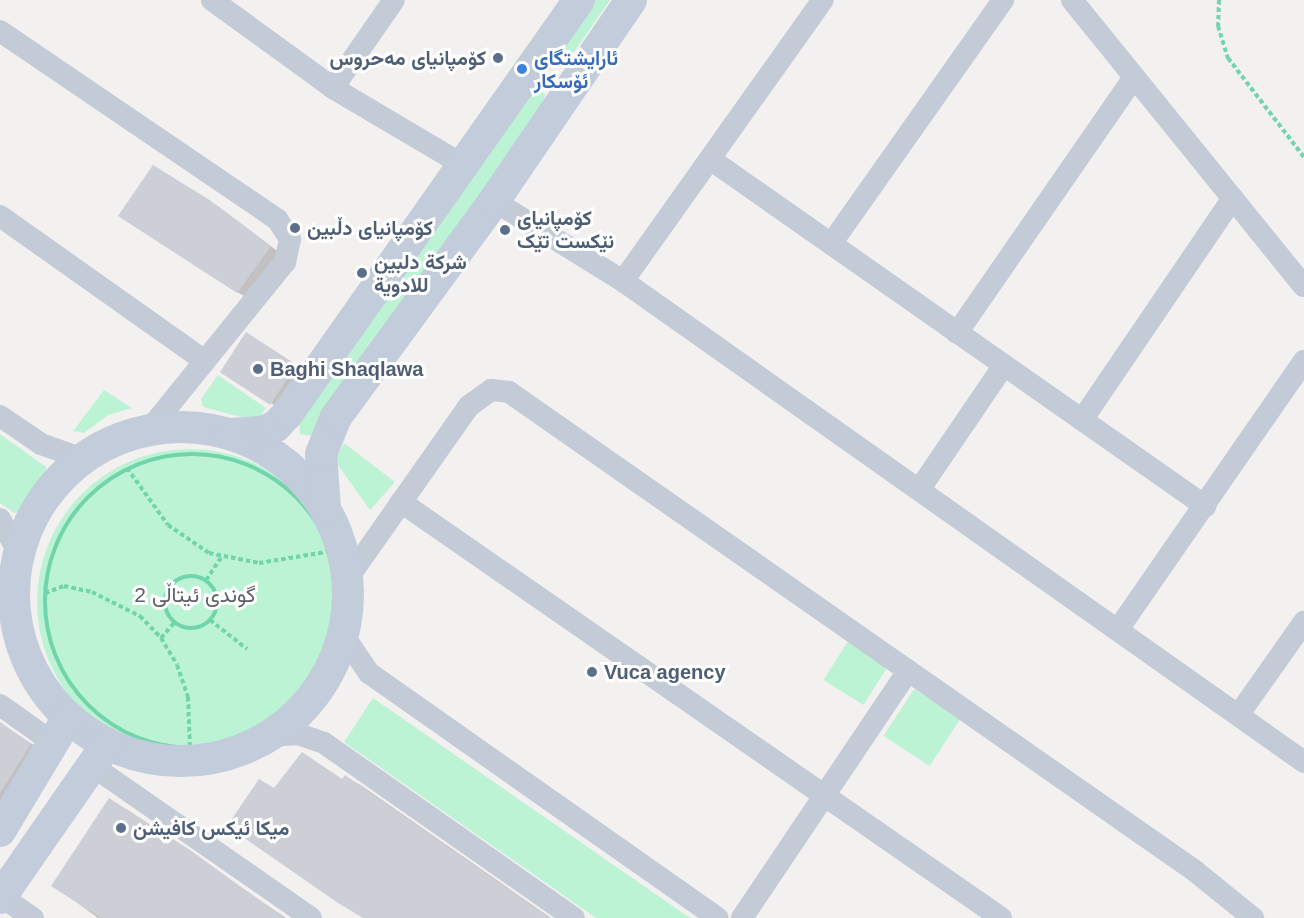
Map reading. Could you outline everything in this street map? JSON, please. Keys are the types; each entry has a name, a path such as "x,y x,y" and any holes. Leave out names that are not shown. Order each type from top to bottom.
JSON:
{"street":[{"path":"212,0 333,88 463,165"},
{"path":"333,88 394,0"},
{"path":"62,731 20,639 13,596 19,553 30,522 47,493 82,459 121,438 149,430 188,427 227,433 263,432 283,419 579,0"},
{"path":"326,509 321,454 336,417 494,201 631,0"},
{"path":"623,281 823,0"},
{"path":"831,244 1003,0"},
{"path":"1072,0 1304,286"},
{"path":"0,31 277,219 290,239 285,262 149,430"},
{"path":"530,70 566,95"},
{"path":"957,333 1134,77"},
{"path":"710,159 1205,506"},
{"path":"1082,420 1233,198"},
{"path":"494,201 623,281 1119,628 1304,762"},
{"path":"0,216 205,361"},
{"path":"1119,628 1304,361"},
{"path":"919,490 1004,365"},
{"path":"348,578 474,400 491,390 509,392 1195,871 1253,918"},
{"path":"0,416 41,444 82,459"},
{"path":"100,756 207,759 240,751 271,736 296,716 317,693 344,636 348,578 339,538 326,509 284,462 227,433"},
{"path":"401,502 1001,918"},
{"path":"0,519 19,553"},
{"path":"1239,714 1304,622"},
{"path":"344,636 369,673 718,918"},
{"path":"742,918 908,671"},
{"path":"0,705 62,731 100,756 311,918"},
{"path":"0,831 62,731"},
{"path":"271,736 298,734 324,743 574,918"},
{"path":"33,918 1,897 100,756"}],"path":[{"path":"1219,0 1218,26 1228,58 1304,158"},
{"path":"208,454 248,464 284,484 306,507 332,551 340,585 339,620 331,654 314,686 291,712 262,732 228,744 190,748 157,745 122,731 92,710 68,682 52,649 44,613 45,593 53,552 73,512 97,487 127,468 166,455 208,454"},
{"path":"127,468 168,525 194,546 221,558 259,563 332,551"},
{"path":"206,580 221,558"},
{"path":"198,576 206,580 217,602 210,620 190,628 174,622 165,607 167,590 180,577 198,576"},
{"path":"45,593 64,586 92,592 140,616 161,638 177,665 188,697 190,748"},
{"path":"210,620 247,649"},
{"path":"161,638 174,622"}],"green space":[{"path":"591,0 610,0 565,65 561,64 556,59"},
{"path":"537,89 545,94 544,102 313,436 300,434 299,421 530,92"},
{"path":"218,375 266,408 256,421 203,407 201,399"},
{"path":"104,390 132,408 108,415 84,433 73,431"},
{"path":"0,434 46,467 46,475 22,512 14,513 0,503"},
{"path":"344,443 395,482 370,510 335,461"},
{"path":"190,449 220,452 248,461 275,475 298,494 317,517 331,544 340,572 343,602 340,632 331,660 317,687 298,710 275,729 248,743 220,752 190,755 160,752 132,743 105,729 82,710 63,687 49,660 40,632 37,602 40,572 49,544 63,517 82,494 105,475 132,461 160,452"},
{"path":"848,641 888,666 863,705 824,680"},
{"path":"914,689 960,719 930,766 884,736"},
{"path":"373,698 690,918 596,918 344,742"}],"building":[{"path":"153,165 208,199 271,246 237,293 118,216"},
{"name":"Baghi Shaqlawa","path":"246,332 296,365 270,405 220,372"},
{"path":"0,722 31,744 0,793"},
{"path":"302,752 342,779 345,775 550,918 363,918 338,903 227,826 259,779 274,788"},
{"path":"109,798 190,850 284,918 101,918 51,886"}],"place":[{"name":"کۆمپانیای مەحروس","path":"498,58"},
{"name":"ئارایشتگای ئۆسکار","path":"522,69"},
{"name":"کۆمپانیای دڵبین","path":"295,228"},
{"name":"کۆمپانیای نێکست تێک","path":"505,230"},
{"name":"شركة دلبين للادوية","path":"362,273"},
{"name":"Baghi Shaqlawa","path":"258,369"},
{"name":"Vuca agency","path":"592,672"},
{"name":"میکا ئیکس کافیشن","path":"121,828"}],"district":[{"name":"گوندی ئیتاڵی 2","path":"195,595"}]}
